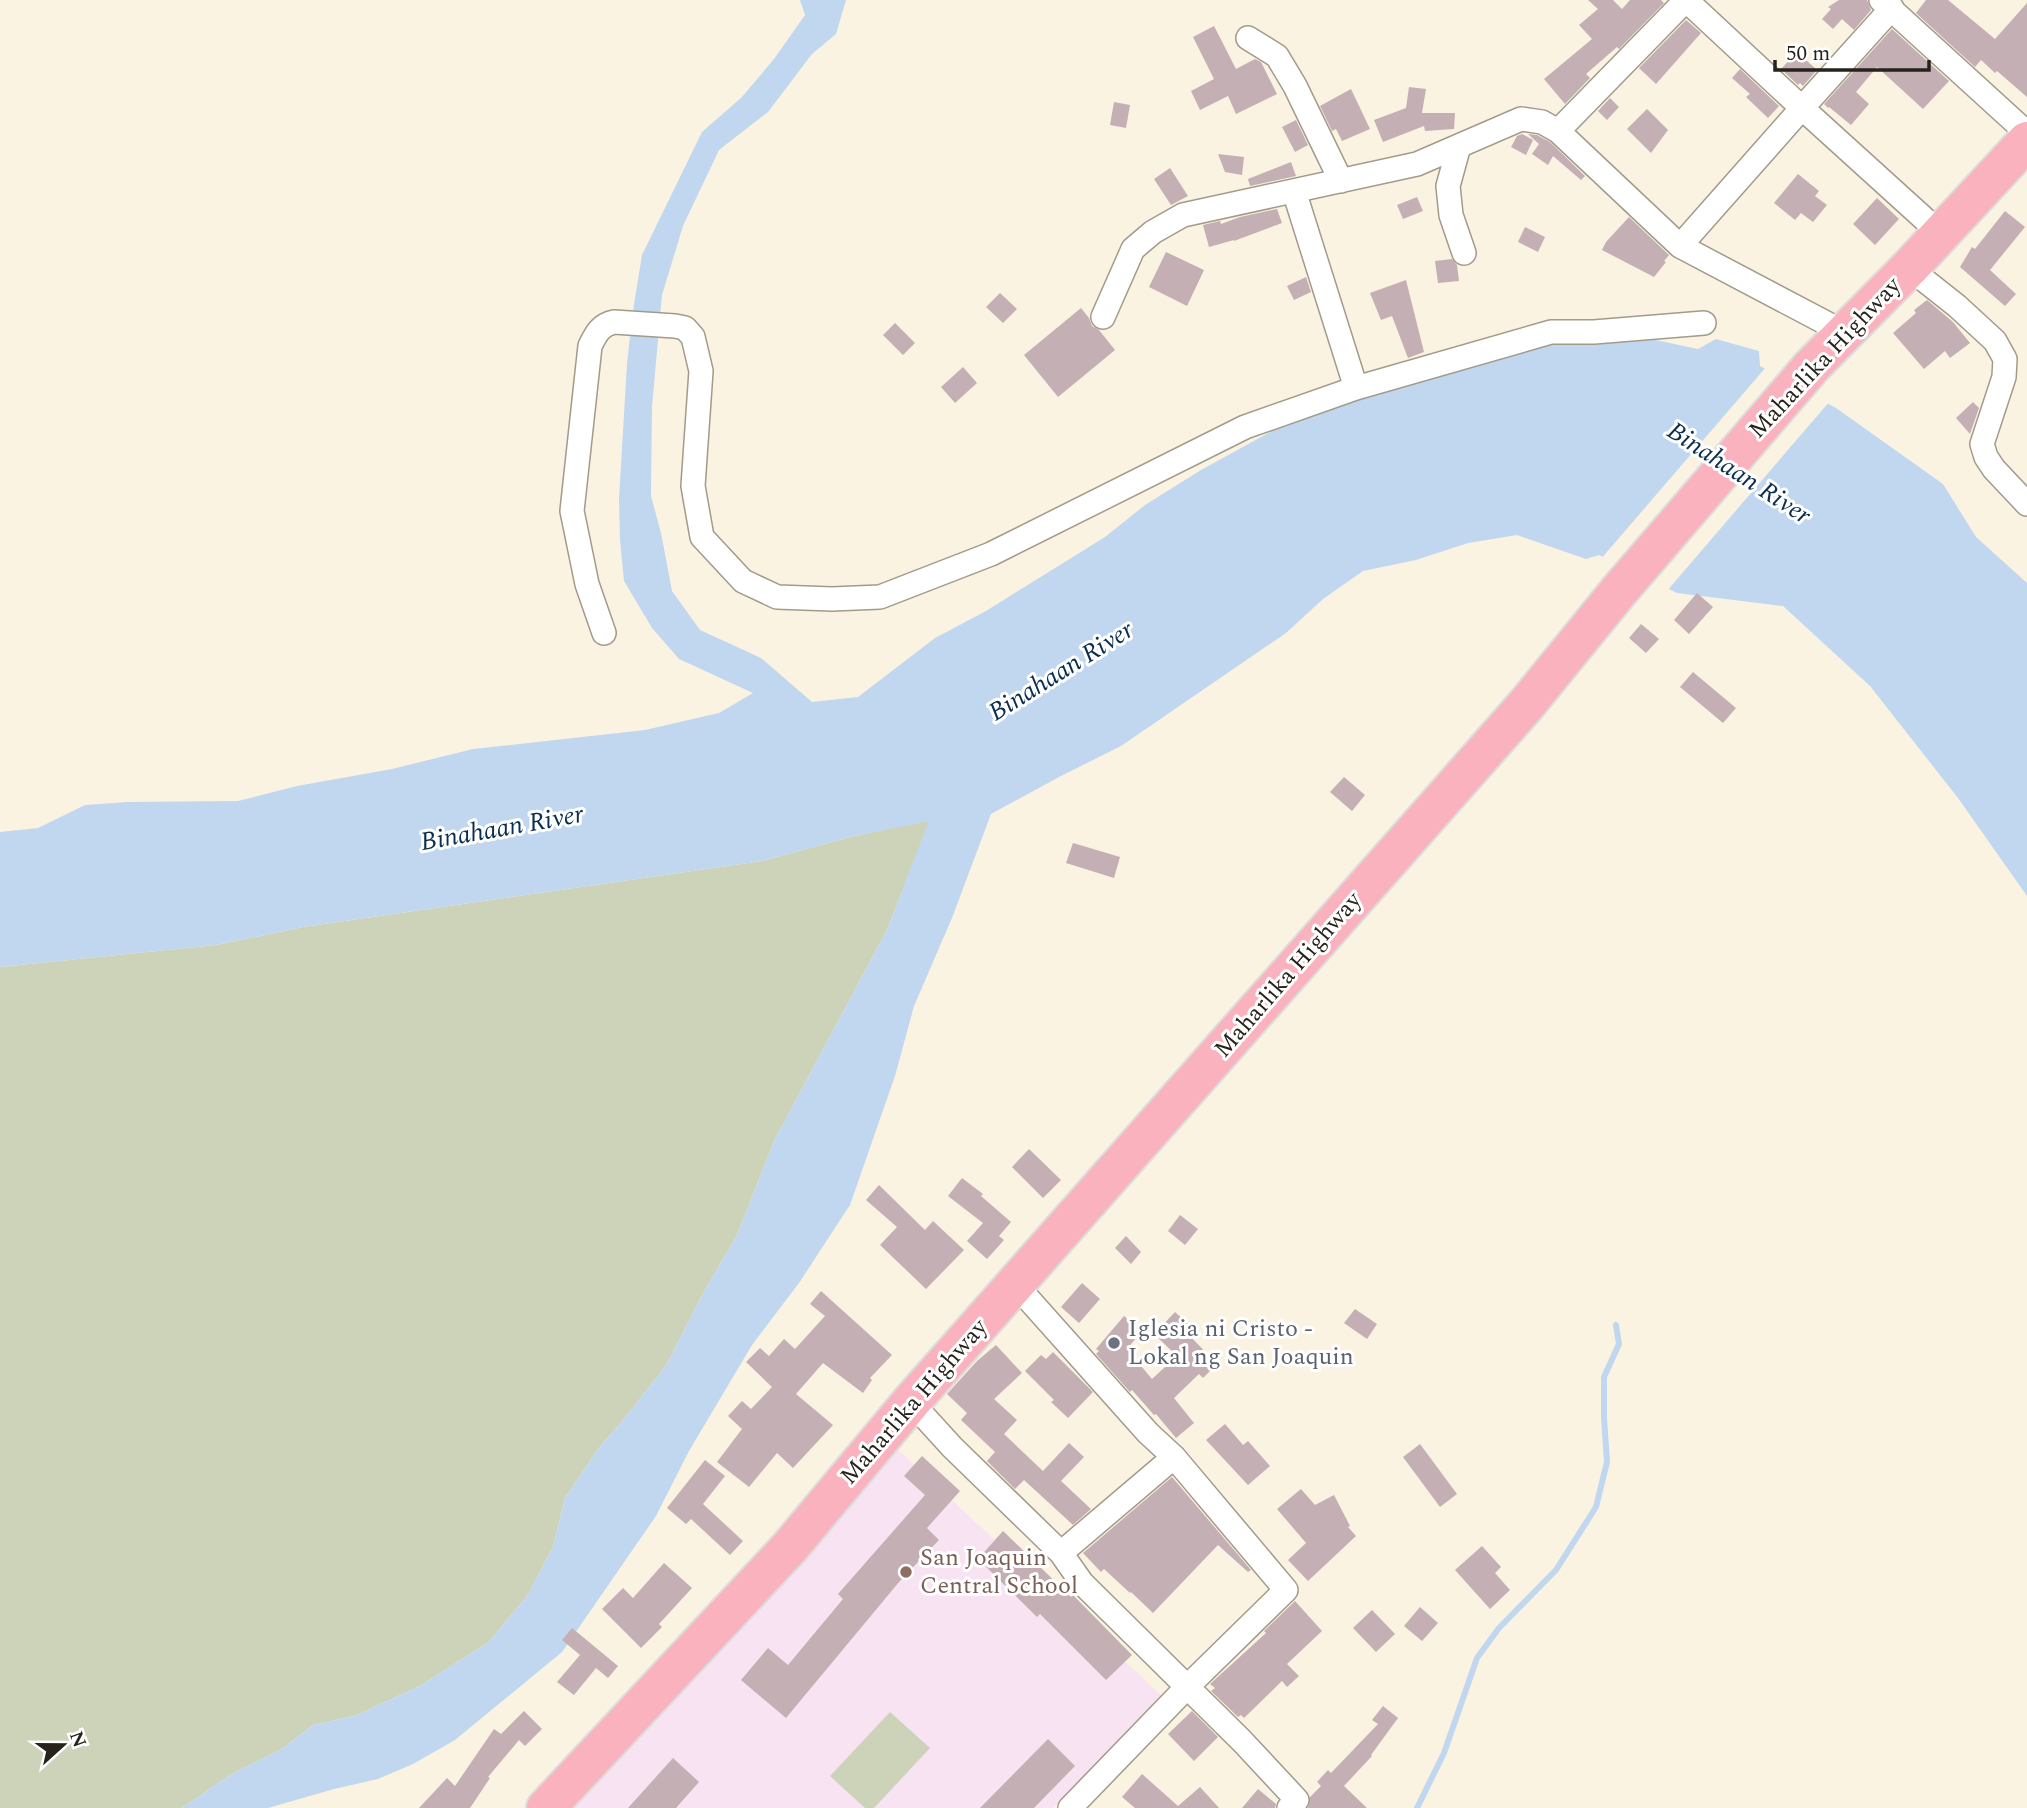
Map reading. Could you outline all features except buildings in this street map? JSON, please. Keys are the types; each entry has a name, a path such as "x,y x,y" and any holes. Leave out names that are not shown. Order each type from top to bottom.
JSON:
{"highway":[{"name":"Maharlika Highway","path":"546,1808 790,1547 911,1402 1526,705 1618,592 1812,366 1909,268 2027,141"}],"street":[{"path":"1558,131 1686,0 1941,234"},
{"path":"1680,246 1887,4 2027,133"},
{"path":"1248,38 1277,56 1295,86 1341,181"},
{"path":"1103,317 1133,249 1153,232 1183,215 1417,164 1521,119 1542,122 1558,131 1680,246 1845,333"},
{"path":"1459,146 1448,186 1451,215 1464,253"},
{"path":"1293,191 1356,388"},
{"path":"1909,268 1995,341 2005,359 1997,403 1982,444 1994,469 2027,504"},
{"path":"604,633 587,584 572,511 590,346 599,330 606,324 614,322 675,326 685,328 693,337 701,371 693,486 702,537 743,581 777,597 832,599 880,597 991,554 1245,427 1356,388 1551,332 1594,332 1704,323"},
{"path":"1015,1284 1148,1433 1174,1457 1286,1590 1070,1808"},
{"path":"911,1402 951,1447 1061,1553 1082,1583 1242,1741 1297,1800 1289,1808"},
{"path":"1061,1553 1174,1457"}],"shaded area":[{"name":"San Joaquin Central School","path":"895,1447 1162,1696 1053,1808 573,1808"}],"green space":[{"path":"930,820 887,930 775,1139 737,1235 667,1364 598,1449 565,1498 553,1547 527,1596 489,1642 418,1687 354,1716 313,1725 282,1749 233,1773 182,1808 0,1808 0,967 216,945 303,927 762,861 854,836"},
{"path":"890,1712 930,1748 874,1808 865,1808 830,1776"}],"water":[{"name":"Binahaan River","path":"800,0 846,0 836,34 812,54 768,112 719,150 683,226 662,295 652,407 651,496 672,591 700,630 761,658 812,702 858,697 935,638 986,611 1105,537 1145,505 1201,470 1290,421 1457,370 1534,343 1613,331 1698,349 1716,339 1759,351 1760,366 1836,408 1943,484 1976,537 2027,583 2027,896 1958,798 1870,686 1783,606 1677,593 1599,555 1586,559 1517,535 1468,543 1416,560 1363,571 1323,599 1286,633 1121,746 991,814 952,918 914,1006 895,1076 850,1205 799,1283 752,1345 689,1451 656,1516 562,1652 455,1740 413,1764 378,1779 268,1808 182,1808 233,1773 282,1749 313,1725 354,1716 418,1687 489,1642 527,1596 553,1547 565,1498 598,1449 667,1364 737,1235 775,1139 887,930 929,821 854,836 762,861 303,927 216,945 0,967 0,832 38,828 85,805 238,801 473,749 645,730 719,713 753,693 679,659 652,628 624,581 619,498 627,364 642,255 702,132 742,97 774,59 805,15"}],"pier":[{"path":"1767,366 1830,401 1666,592 1600,560"}],"waterway":[{"path":"1417,1808 1444,1753 1477,1658 1499,1628 1556,1570 1596,1507 1607,1462 1604,1377 1619,1344 1616,1325"}],"place":[{"name":"Iglesia ni Cristo - Lokal ng San Joaquin","path":"1114,1343"},
{"name":"San Joaquin Central School","path":"906,1572"}]}
